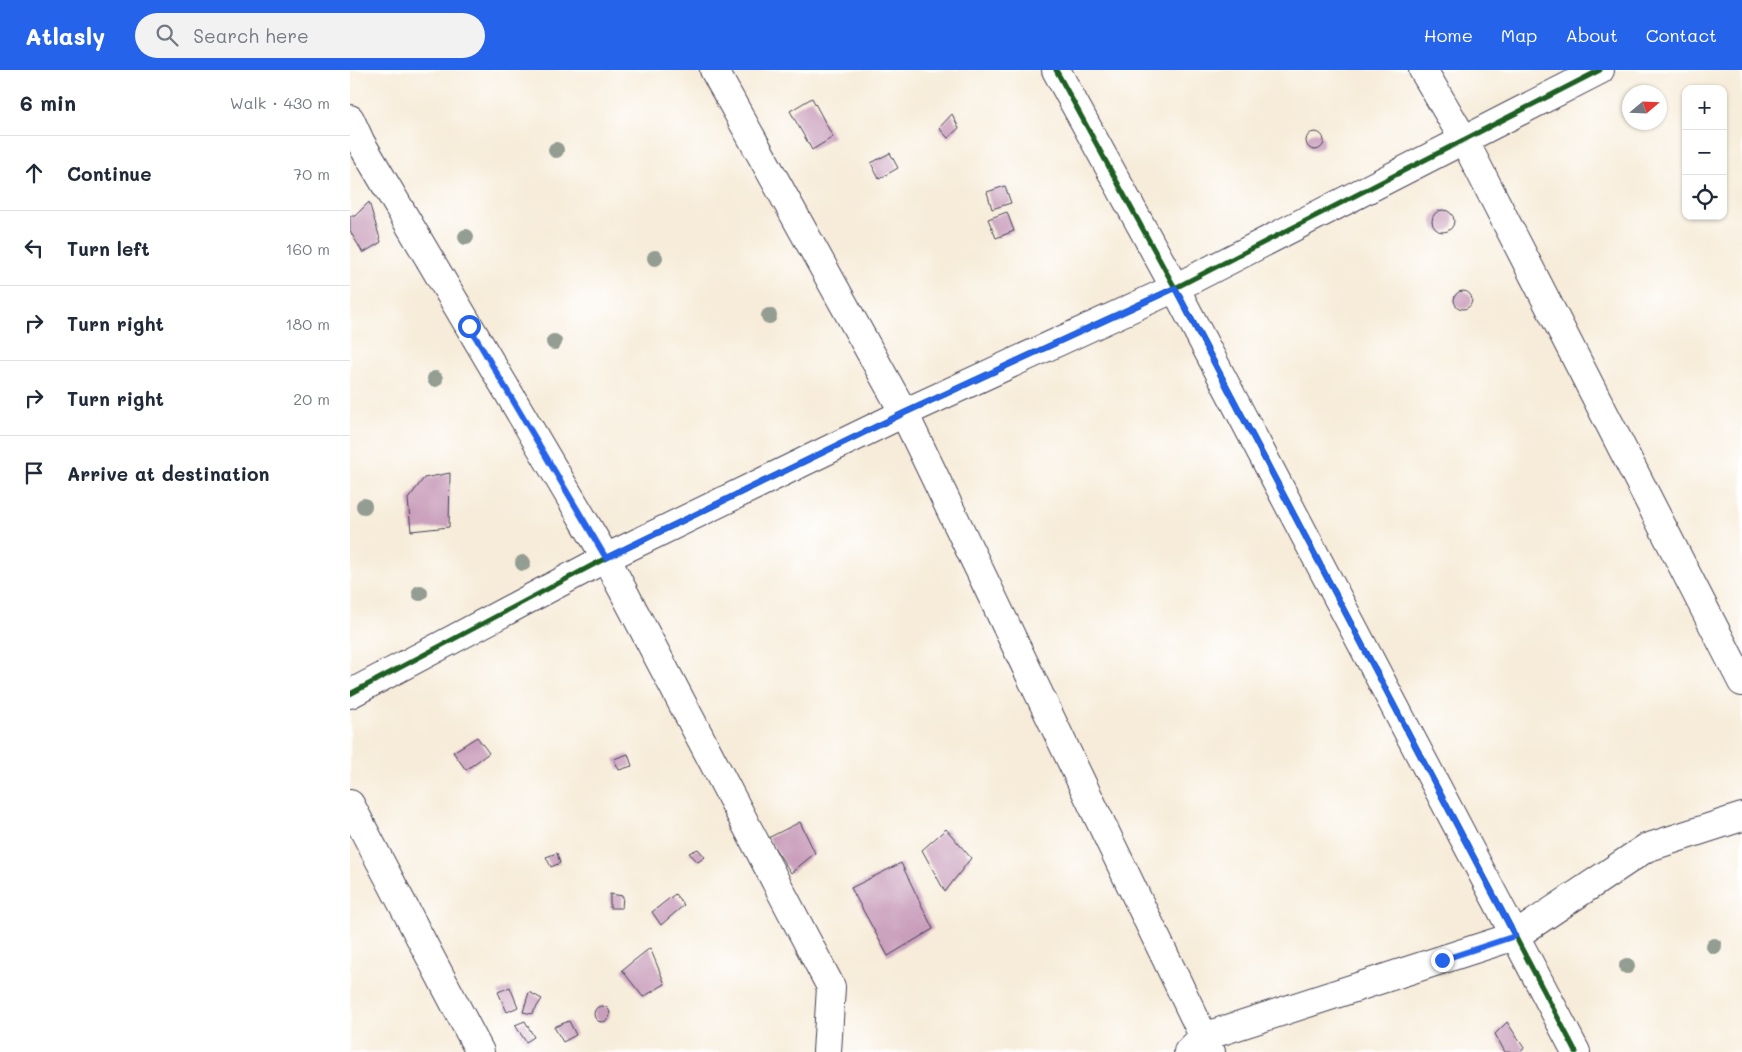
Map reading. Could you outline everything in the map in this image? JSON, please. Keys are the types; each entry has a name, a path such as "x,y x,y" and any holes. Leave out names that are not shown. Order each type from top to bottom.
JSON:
{"street":[{"path":"714,70 904,413 1200,1047 1515,936 1646,848 1742,816"},
{"path":"1056,70 1175,288 1576,1052"},
{"path":"1423,70 1464,140 1742,682"},
{"path":"350,694 606,558 904,413 1175,288 1600,70"},
{"path":"350,119 361,144 606,558 831,988 827,1052"},
{"path":"350,804 480,1052"}],"building":[{"path":"812,98 833,137 812,150 790,111"},
{"path":"952,114 959,128 948,138 939,128"},
{"path":"1311,132 1319,132 1324,137 1322,148 1311,150 1306,145 1306,137"},
{"path":"890,153 898,168 879,179 871,163"},
{"path":"1005,186 1011,203 992,209 987,192"},
{"path":"369,202 381,242 363,253 350,231 350,216 355,216"},
{"path":"1443,210 1451,213 1454,221 1451,229 1443,232 1435,229 1432,221 1435,213"},
{"path":"1007,212 1014,231 996,238 988,219"},
{"path":"1459,291 1467,291 1472,296 1470,307 1459,309 1454,304 1454,296"},
{"path":"450,473 449,527 411,531 408,499 424,478"},
{"path":"477,737 489,753 466,770 453,752"},
{"path":"628,754 632,766 619,770 614,759"},
{"path":"800,822 815,853 791,873 768,838"},
{"path":"946,829 971,858 945,892 922,850"},
{"path":"698,849 705,857 698,862 689,853"},
{"path":"557,853 560,863 551,867 546,857"},
{"path":"901,863 933,929 888,956 851,888"},
{"path":"610,894 623,896 622,908 610,908"},
{"path":"675,894 684,905 661,925 652,912"},
{"path":"650,948 665,984 643,997 622,970"},
{"path":"510,987 518,1007 507,1012 498,992"},
{"path":"529,992 542,999 532,1014 523,1012"},
{"path":"599,1006 605,1006 610,1011 608,1020 599,1022 594,1017 594,1011"},
{"path":"525,1021 534,1037 526,1042 515,1025"},
{"path":"569,1021 576,1035 563,1042 554,1027"},
{"path":"1507,1022 1524,1048 1521,1052 1505,1052 1495,1034"}],"cycle path":[{"path":"1056,70 1175,288 1576,1052"},
{"path":"350,694 606,558 904,413 1175,288 1600,70"}],"route":[{"path":"469,326 606,558 904,413 1175,288 1515,936 1442,960"}]}
